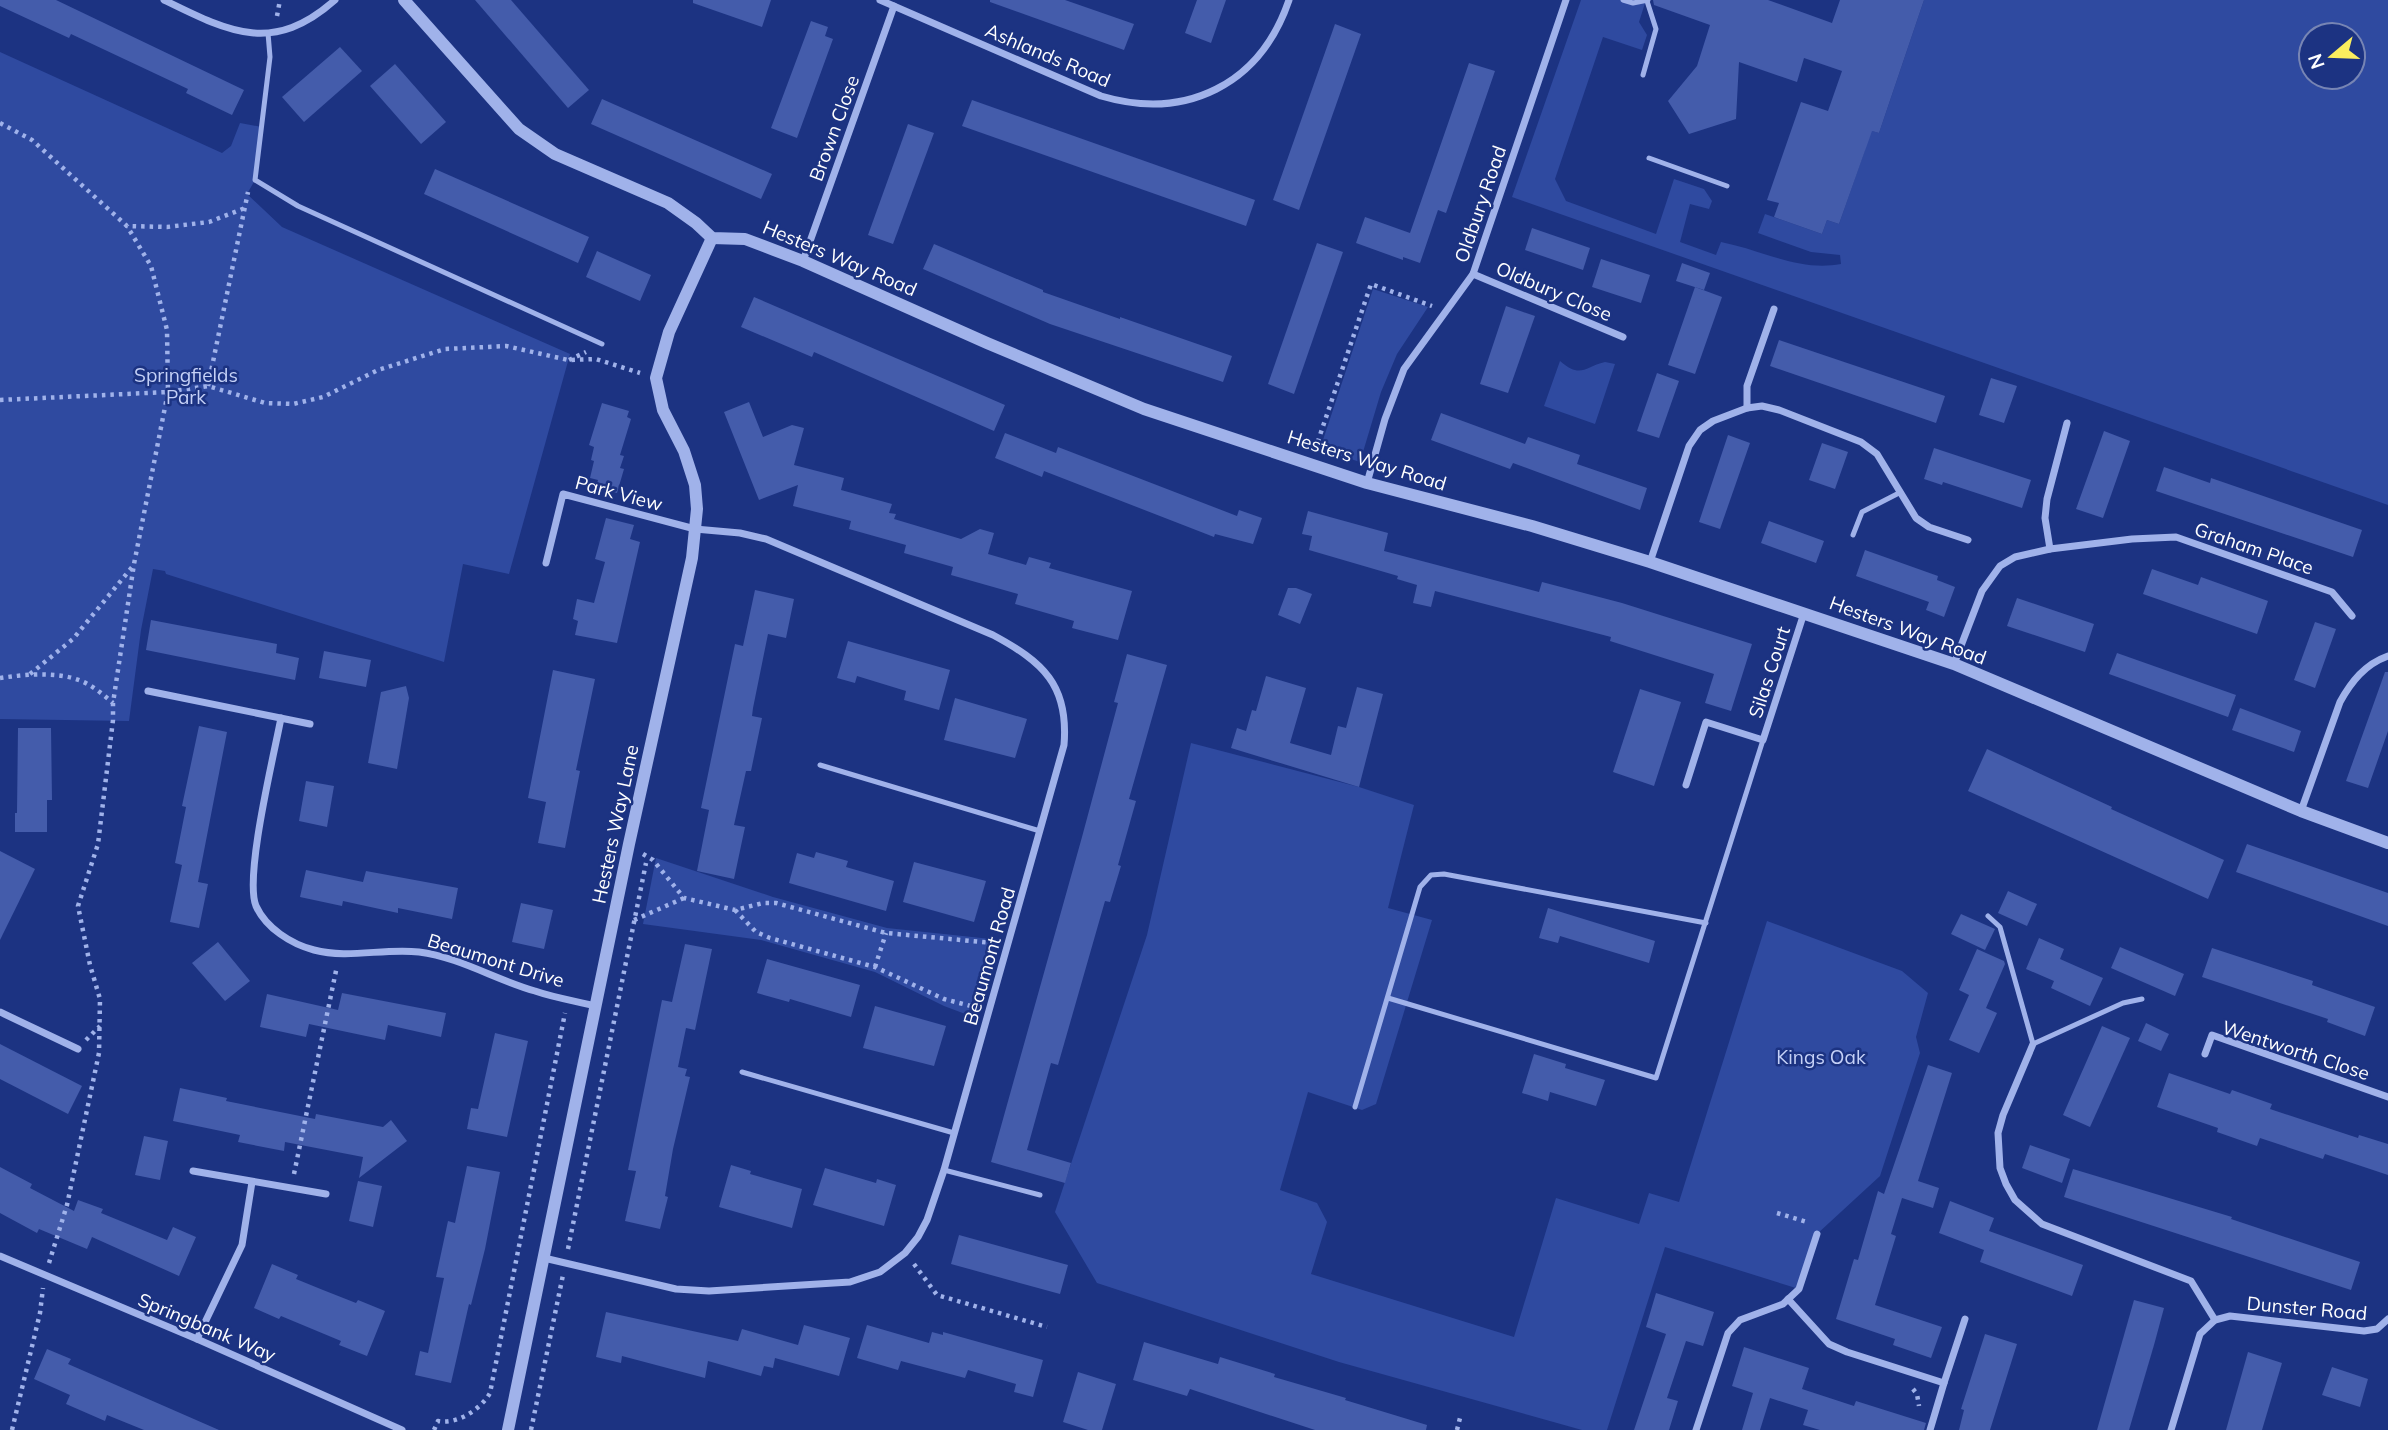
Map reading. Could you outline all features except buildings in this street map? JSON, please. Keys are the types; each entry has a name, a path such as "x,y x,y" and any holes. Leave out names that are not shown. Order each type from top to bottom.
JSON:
{"street":[{"path":"164,0 222,27 253,34 292,28 335,0"},
{"path":"404,0 519,129 555,154 668,203 712,238"},
{"name":"Ashlands Road","path":"880,0 1101,96 1127,104 1154,105 1182,102 1215,90 1243,72 1265,50 1281,24 1289,0"},
{"name":"Oldbury Road","path":"1367,483 1385,419 1404,369 1473,274 1566,0"},
{"name":"Brown Close","path":"803,261 894,6"},
{"name":"Hesters Way Road","path":"712,238 745,239 803,261 1144,409 1367,483 1532,526 1650,562 1954,664 2301,811 2388,843"},
{"name":"Hesters Way Lane","path":"508,1430 629,844 692,558 697,509 695,485 684,451 663,410 656,378 669,332 712,238"},
{"name":"Oldbury Close","path":"1473,274 1623,337"},
{"path":"1746,408 1747,386 1774,309"},
{"path":"1650,562 1689,446 1700,430 1713,421 1746,408 1762,406 1861,442 1877,454 1916,517 1929,527 1968,540"},
{"path":"2050,550 2045,518 2047,499 2067,423"},
{"name":"Park View","path":"545,563 563,494 695,529"},
{"name":"Beaumont Road","path":"544,1258 676,1289 709,1290 850,1282 880,1272 905,1253 927,1220 944,1170 1064,745 1066,721 1060,699 1052,682 1026,652 993,635 766,539 740,533 695,529"},
{"name":"Graham Place","path":"1954,664 1982,591 2000,566 2015,558 2050,550 2132,539 2176,537 2332,592 2352,617"},
{"name":"Silas Court","path":"1686,785 1706,722 1763,740 1804,613"},
{"path":"2301,811 2340,702 2365,668 2388,656"},
{"path":"148,691 310,724"},
{"name":"Beaumont Drive","path":"281,718 254,862 252,887 257,907 271,925 290,942 314,950 340,953 400,951 438,956 534,991 597,1006"},
{"path":"0,1012 78,1049"},
{"name":"Wentworth Close","path":"2205,1054 2212,1035 2388,1097"},
{"path":"2033,1044 1998,1133 2000,1168 2015,1200 2042,1224 2191,1281 2215,1320 2200,1334 2171,1430"},
{"path":"193,1171 326,1194"},
{"path":"197,1339 242,1245 252,1182"},
{"path":"1696,1430 1725,1340 1733,1326 1748,1315 1777,1307 1798,1289 1816,1234"},
{"name":"Springbank Way","path":"0,1256 402,1430"},
{"path":"1788,1299 1829,1344 1944,1383"},
{"name":"Dunster Road","path":"2215,1320 2230,1317 2364,1331 2377,1329 2388,1319"},
{"path":"1930,1430 1965,1319"}],"lane":[{"path":"1623,0 1633,3 1647,1 1656,29 1643,75"},
{"path":"268,33 270,57 255,180 298,206 602,344"},
{"path":"1649,158 1727,186"},
{"path":"1853,535 1862,512 1899,493"},
{"path":"1388,999 1656,1077 1763,740"},
{"path":"820,765 1040,831"},
{"path":"1355,1107 1420,887 1431,875 1444,874 1706,923"},
{"path":"1989,916 2000,927 2033,1044 2123,1003 2142,999"},
{"path":"742,1072 954,1133"},
{"path":"944,1170 1040,1195"}],"path":[{"path":"0,123 32,140 127,226 151,266 167,330 168,392 134,564 113,703 98,844 78,906 100,999 99,1053 67,1205 45,1276 40,1313 12,1430"},
{"path":"127,226 167,227 209,222 245,208 208,386"},
{"path":"1311,464 1371,285 1446,311"},
{"path":"0,400 168,392 208,386 265,403 292,404 323,397 378,370 445,349 506,346 568,360 596,359 656,378"},
{"path":"30,674 73,639 134,564"},
{"path":"0,678 30,674 62,676 89,684 113,703"},
{"path":"531,1430 650,843"},
{"path":"629,844 647,856 684,898 735,910 763,902 776,903 886,933 1008,944"},
{"path":"614,922 636,920 684,898"},
{"path":"735,910 756,932 770,938 875,967 944,999 990,1011"},
{"path":"875,967 886,933"},
{"path":"291,1188 340,953"},
{"path":"434,1430 438,1420 448,1423 482,1406 490,1393 568,999"},
{"path":"1777,1213 1807,1222"},
{"path":"905,1253 937,1295 1047,1327"},
{"path":"1903,1385 1917,1394 1920,1401 1918,1409"},
{"path":"1457,1430 1460,1419"}],"green space":[{"path":"1581,0 1646,0 1639,22 1647,35 1642,50 1603,37 1555,179 1566,201 1656,234 1674,179 1704,189 1712,201 1709,209 1690,204 1680,242 1716,255 1721,242 1795,263 1825,266 1841,264 1840,255 1811,252 1758,233 1765,214 1822,234 1827,220 1839,224 1865,150 1866,129 1879,133 1924,0 2388,0 2388,505 1512,197"},
{"name":"Springfields Park","path":"0,52 222,153 231,146 240,123 262,127 255,180 247,194 282,227 570,354 509,574 463,564 444,662 153,569 141,630 129,721 0,719"},
{"path":"1373,289 1428,307 1397,354 1381,392 1360,462 1320,449"},
{"path":"1560,361 1578,371 1605,362 1615,364 1595,424 1544,406"},
{"name":"Kings Oak","path":"1191,743 1359,787 1414,805 1388,908 1432,920 1376,1104 1362,1110 1308,1092 1280,1190 1317,1203 1327,1222 1311,1274 1514,1337 1556,1198 1639,1224 1649,1193 1679,1202 1767,921 1902,971 1928,993 1916,1037 1920,1053 1880,1176 1817,1234 1799,1289 1665,1247 1607,1430 1582,1430 1339,1362 1097,1283 1055,1212 1147,935"},
{"path":"656,858 773,897 887,928 991,939 968,1015 875,972 761,940 643,924"}]}
